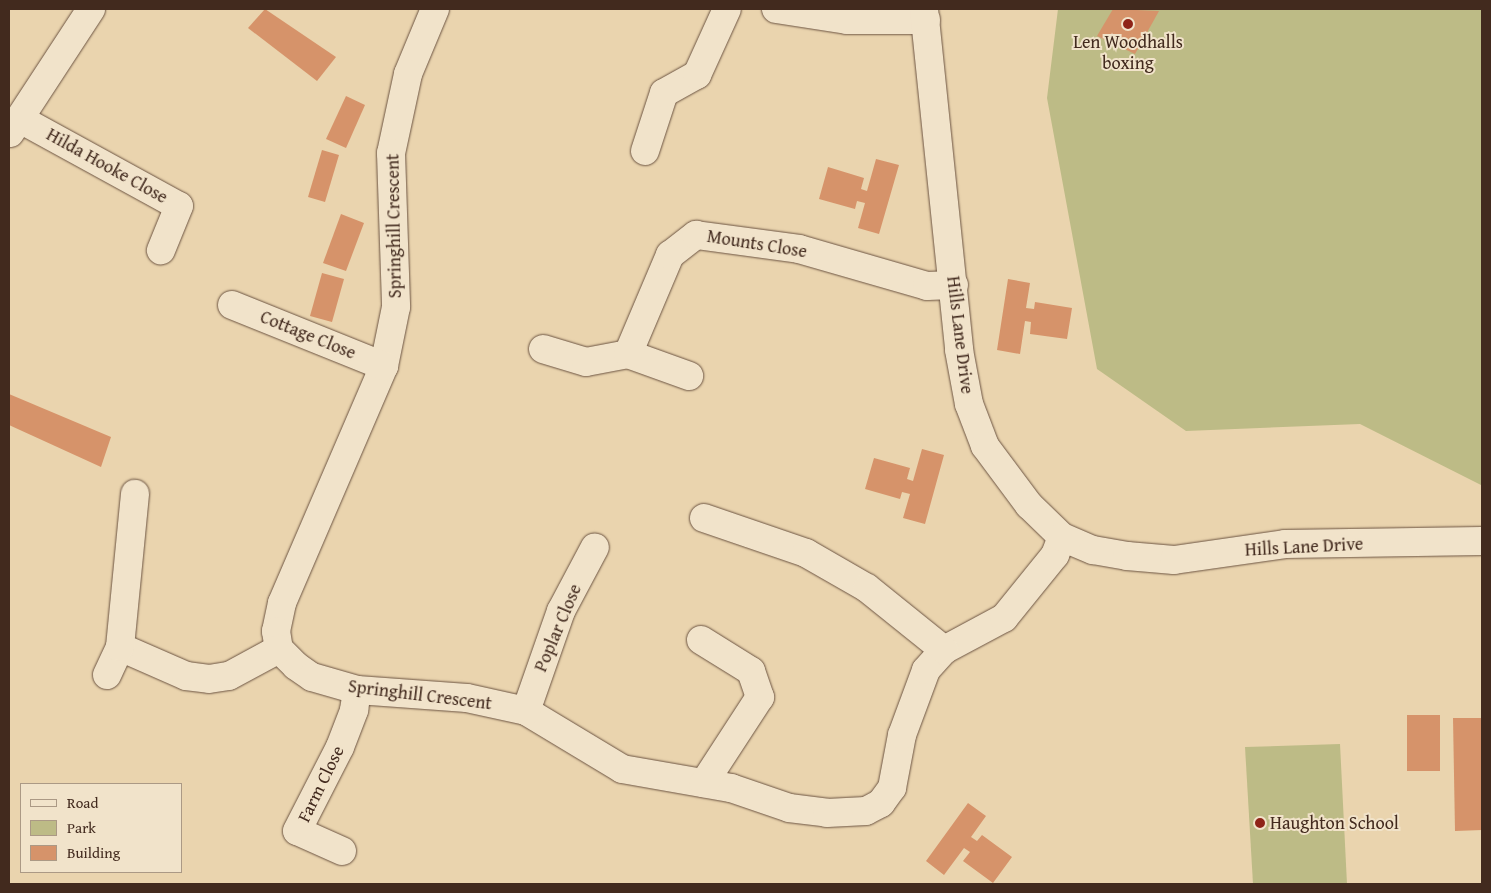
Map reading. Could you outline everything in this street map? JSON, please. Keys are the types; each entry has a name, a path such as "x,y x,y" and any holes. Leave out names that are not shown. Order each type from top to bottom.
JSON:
{"street":[{"path":"14,126 91,9"},
{"name":"Springhill Crescent","path":"435,9 408,74 391,153 396,307 384,366 282,603 276,631 279,649 312,677 357,690 467,698 526,711 622,769 704,782 789,808 827,813 866,811 881,803 892,788 914,695 944,650 1004,618 1055,555 1062,537"},
{"path":"645,151 664,94 696,75 727,9"},
{"path":"776,9 847,20 925,14"},
{"name":"Hills Lane Drive","path":"925,14 954,285 969,404 985,446 1028,505 1062,537 1093,550 1174,560 1285,544 1482,541"},
{"name":"Hilda Hooke Close","path":"14,126 179,206 161,250"},
{"name":"Mounts Close","path":"628,354 670,255 696,235 799,250 927,286 954,285"},
{"name":"Cottage Close","path":"232,305 384,366"},
{"path":"543,349 586,362 628,354 689,376"},
{"path":"107,675 120,647 135,494"},
{"path":"704,518 806,553 867,588 944,650"},
{"name":"Poplar Close","path":"526,711 561,611 595,547"},
{"path":"701,640 751,671 760,697 704,782"},
{"path":"120,647 186,676 210,679 229,676 279,649"},
{"name":"Farm Close","path":"342,851 297,831 340,747 354,710 357,690"}],"green space":[{"path":"1058,9 1482,9 1481,485 1360,424 1186,431 1097,369 1047,98"},
{"path":"1340,744 1347,884 1253,884 1245,747"}],"building":[{"path":"265,9 336,57 317,81 248,28"},
{"name":"Len Woodhalls boxing","path":"1113,9 1159,11 1135,54 1097,36"},
{"path":"346,96 365,105 346,148 326,139"},
{"path":"322,150 339,155 325,202 308,197"},
{"path":"876,159 899,165 879,234 858,228 865,203 857,201 855,209 819,199 828,167 864,178 861,189 867,191"},
{"path":"341,214 364,223 346,271 323,263"},
{"path":"322,273 344,279 332,322 310,316"},
{"path":"1008,279 1030,283 1026,308 1034,309 1035,302 1072,308 1067,339 1030,334 1031,322 1025,321 1020,354 997,350"},
{"path":"9,394 111,437 101,467 9,425"},
{"path":"922,449 944,455 925,524 903,518 910,494 902,492 900,499 865,489 874,458 910,468 907,479 913,481"},
{"path":"1407,715 1440,715 1440,771 1407,771"},
{"path":"1453,718 1482,718 1482,830 1455,831"},
{"path":"968,803 986,816 971,837 977,841 982,835 1012,857 993,883 963,861 970,852 964,848 944,875 926,861"}],"place":[{"name":"Len Woodhalls boxing","path":"1128,24"},
{"name":"Haughton School","path":"1260,823"}]}
